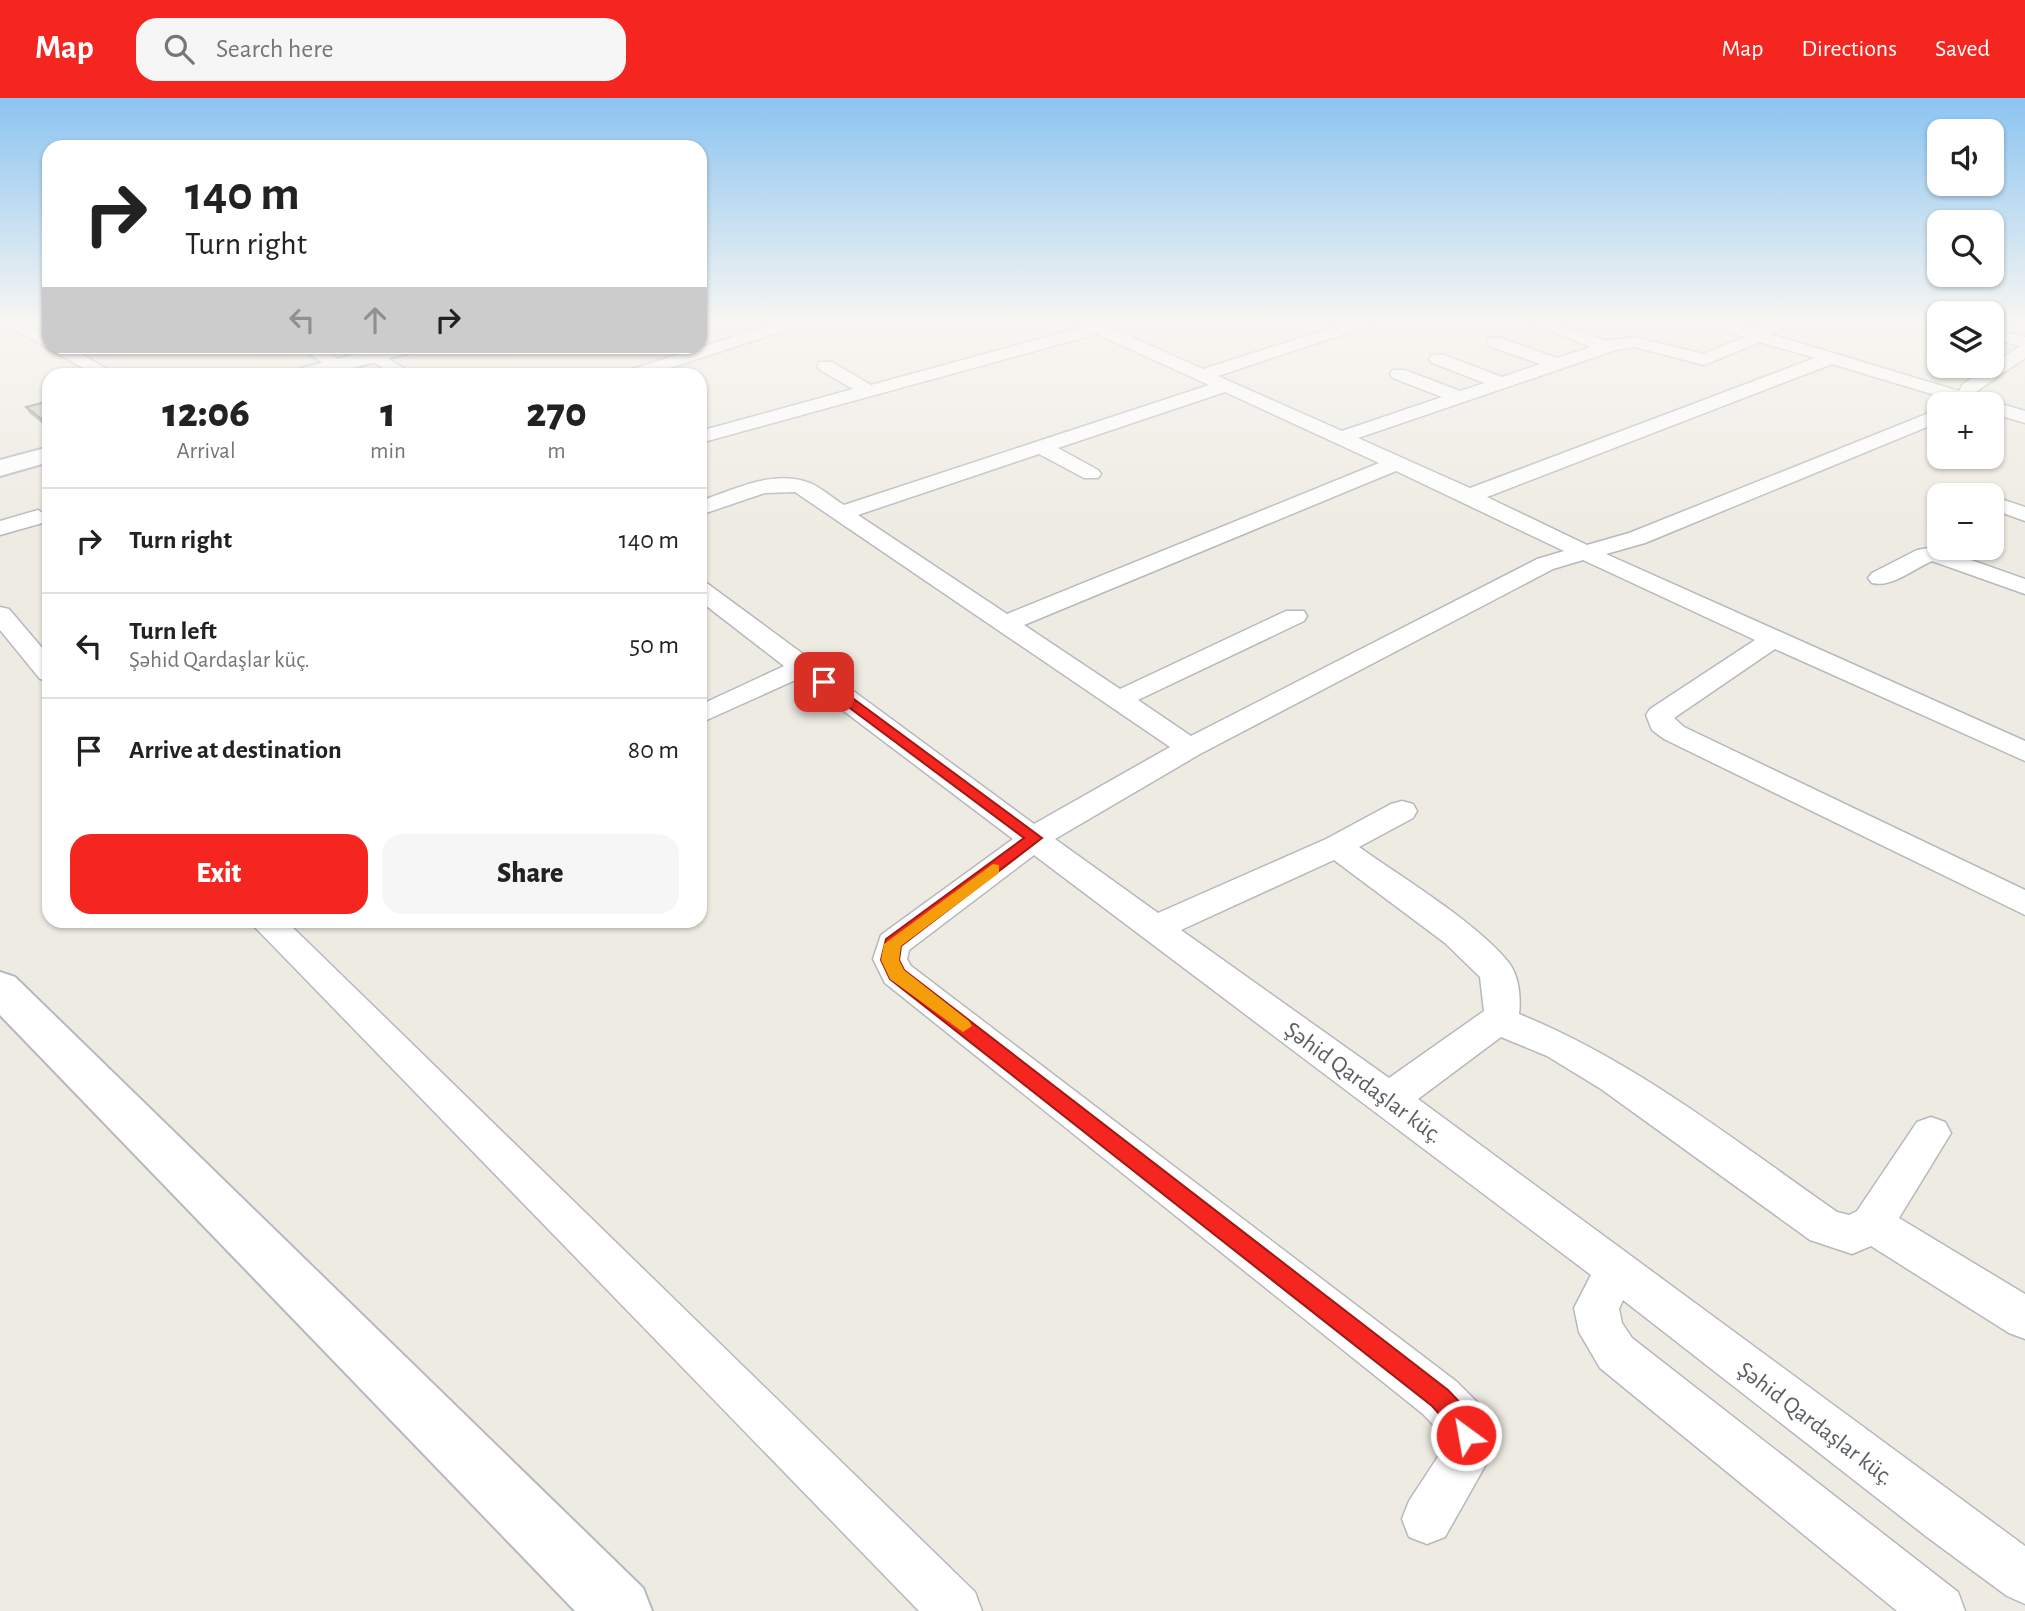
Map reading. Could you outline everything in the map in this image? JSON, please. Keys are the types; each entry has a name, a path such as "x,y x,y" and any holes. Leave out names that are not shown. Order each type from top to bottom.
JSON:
{"street":[{"path":"707,435 854,393"},
{"path":"839,514 1205,393"},
{"path":"1245,393 1587,551 1633,576 2025,752"},
{"path":"1448,393 1460,397"},
{"path":"1343,437 1473,393"},
{"path":"1469,496 1741,393"},
{"path":"2004,411 2025,417"},
{"path":"1427,1519 1470,1450 1462,1421 1440,1398 897,974 890,960 892,944 1034,838 1190,748 1545,564 1637,538 1927,420"},
{"path":"0,459 42,447"},
{"path":"1041,447 1091,474"},
{"path":"0,468 42,456"},
{"path":"1004,624 1396,463"},
{"path":"707,506 769,486 787,484 802,487 1190,748"},
{"path":"2004,506 2025,514"},
{"path":"0,528 38,517"},
{"path":"1880,579 1934,554 2025,586"},
{"name":"Şəhid Qardaşlar küç.","path":"707,595 1390,1099 2025,1578"},
{"path":"0,614 42,665"},
{"path":"1117,700 1295,616"},
{"path":"1773,639 1660,715 1662,724 1674,733 2025,904"},
{"path":"707,712 803,667"},
{"path":"1155,928 1337,846 1402,811"},
{"path":"1337,846 1457,935 1496,971 1501,986 1502,1013 1497,1020 1390,1099"},
{"path":"272,928 956,1611"},
{"path":"0,988 620,1611"},
{"path":"1497,1020 1560,1046 1614,1078 1825,1227 1852,1235 1872,1224 1931,1133"},
{"path":"1872,1224 2025,1318"},
{"path":"1616,1271 1596,1308 1602,1332 1616,1353 1939,1611"}],"building":[{"path":"42,403 42,420 26,407"}],"slow traffic":[{"path":"963,1026 897,974 890,960 892,944 993,869"}],"route":[{"path":"824,682 1034,838 892,944 890,960 897,974 1440,1398 1462,1421 1466,1435"}]}
